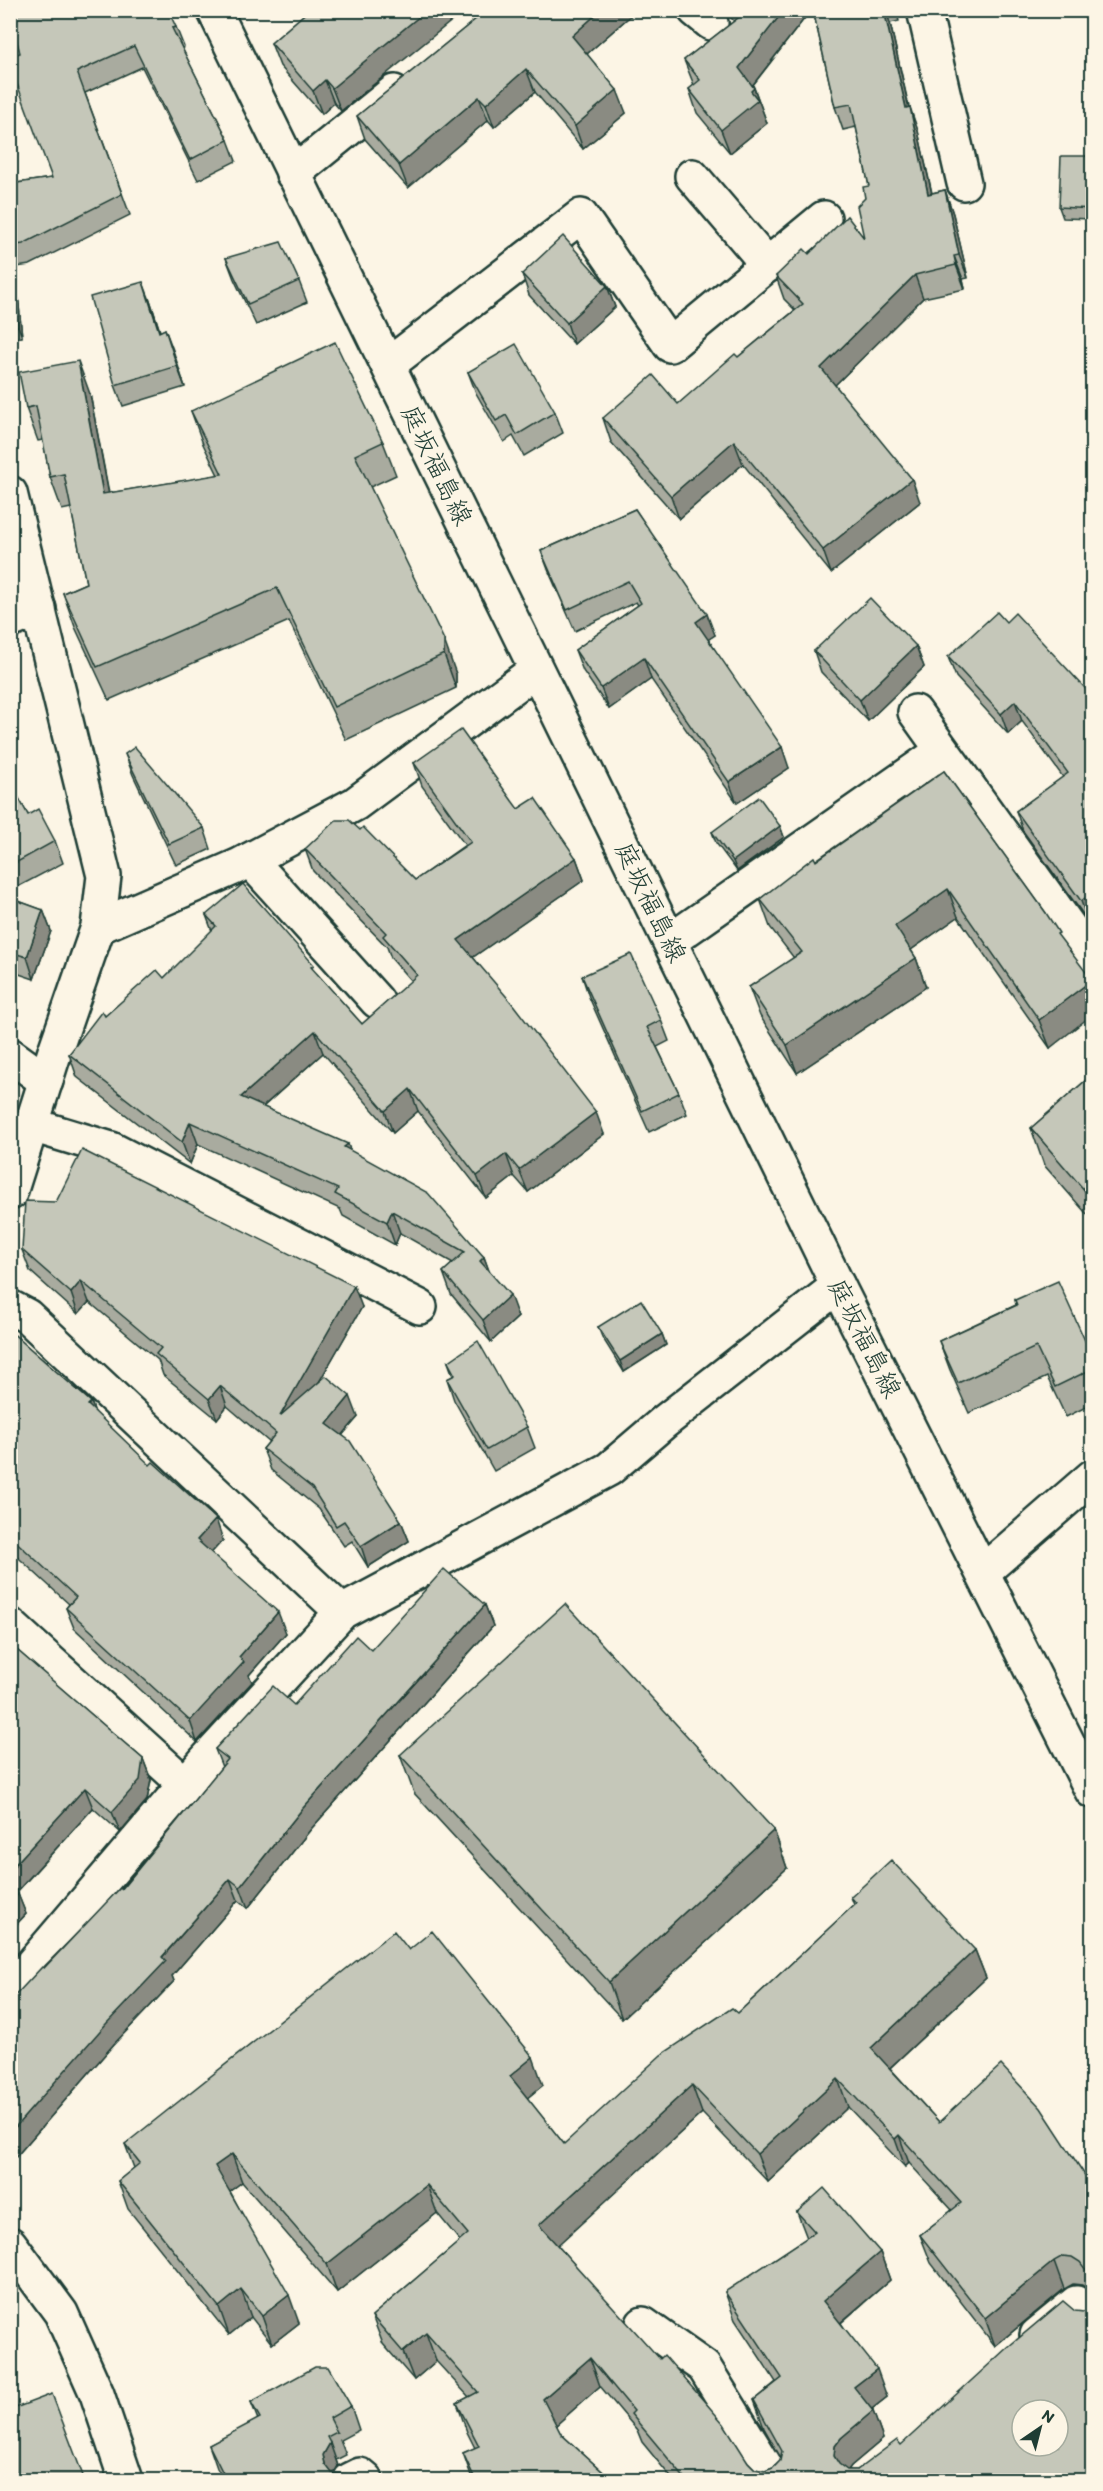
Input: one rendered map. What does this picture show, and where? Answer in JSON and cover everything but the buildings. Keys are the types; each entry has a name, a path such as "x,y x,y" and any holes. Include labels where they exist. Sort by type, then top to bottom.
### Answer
{"street":[{"name":"庭坂福島線","path":"214,10 838,1286 984,1571 1092,1791"},
{"path":"924,10 964,183"},
{"path":"293,174 422,70"},
{"path":"692,176 768,265"},
{"path":"388,365 581,216 670,345 824,218"},
{"path":"10,493 25,615 104,876 98,927 10,1193"},
{"path":"98,927 250,860 355,804 536,670"},
{"path":"915,712 1092,959"},
{"path":"670,941 942,751"},
{"path":"250,860 377,1001"},
{"path":"10,1055 46,1081"},
{"path":"32,1125 111,1149 420,1307"},
{"path":"10,1990 185,1784 342,1612 609,1469 664,1422 838,1286"},
{"path":"10,1307 27,1316 342,1612"},
{"path":"984,1571 1092,1477"},
{"path":"10,1625 185,1784"},
{"path":"10,2244 61,2313 97,2394 126,2481"},
{"path":"1014,2355 1076,2303 1092,2322"},
{"path":"643,2324 704,2367 774,2481"},
{"path":"350,2481 360,2475 366,2481"}]}
